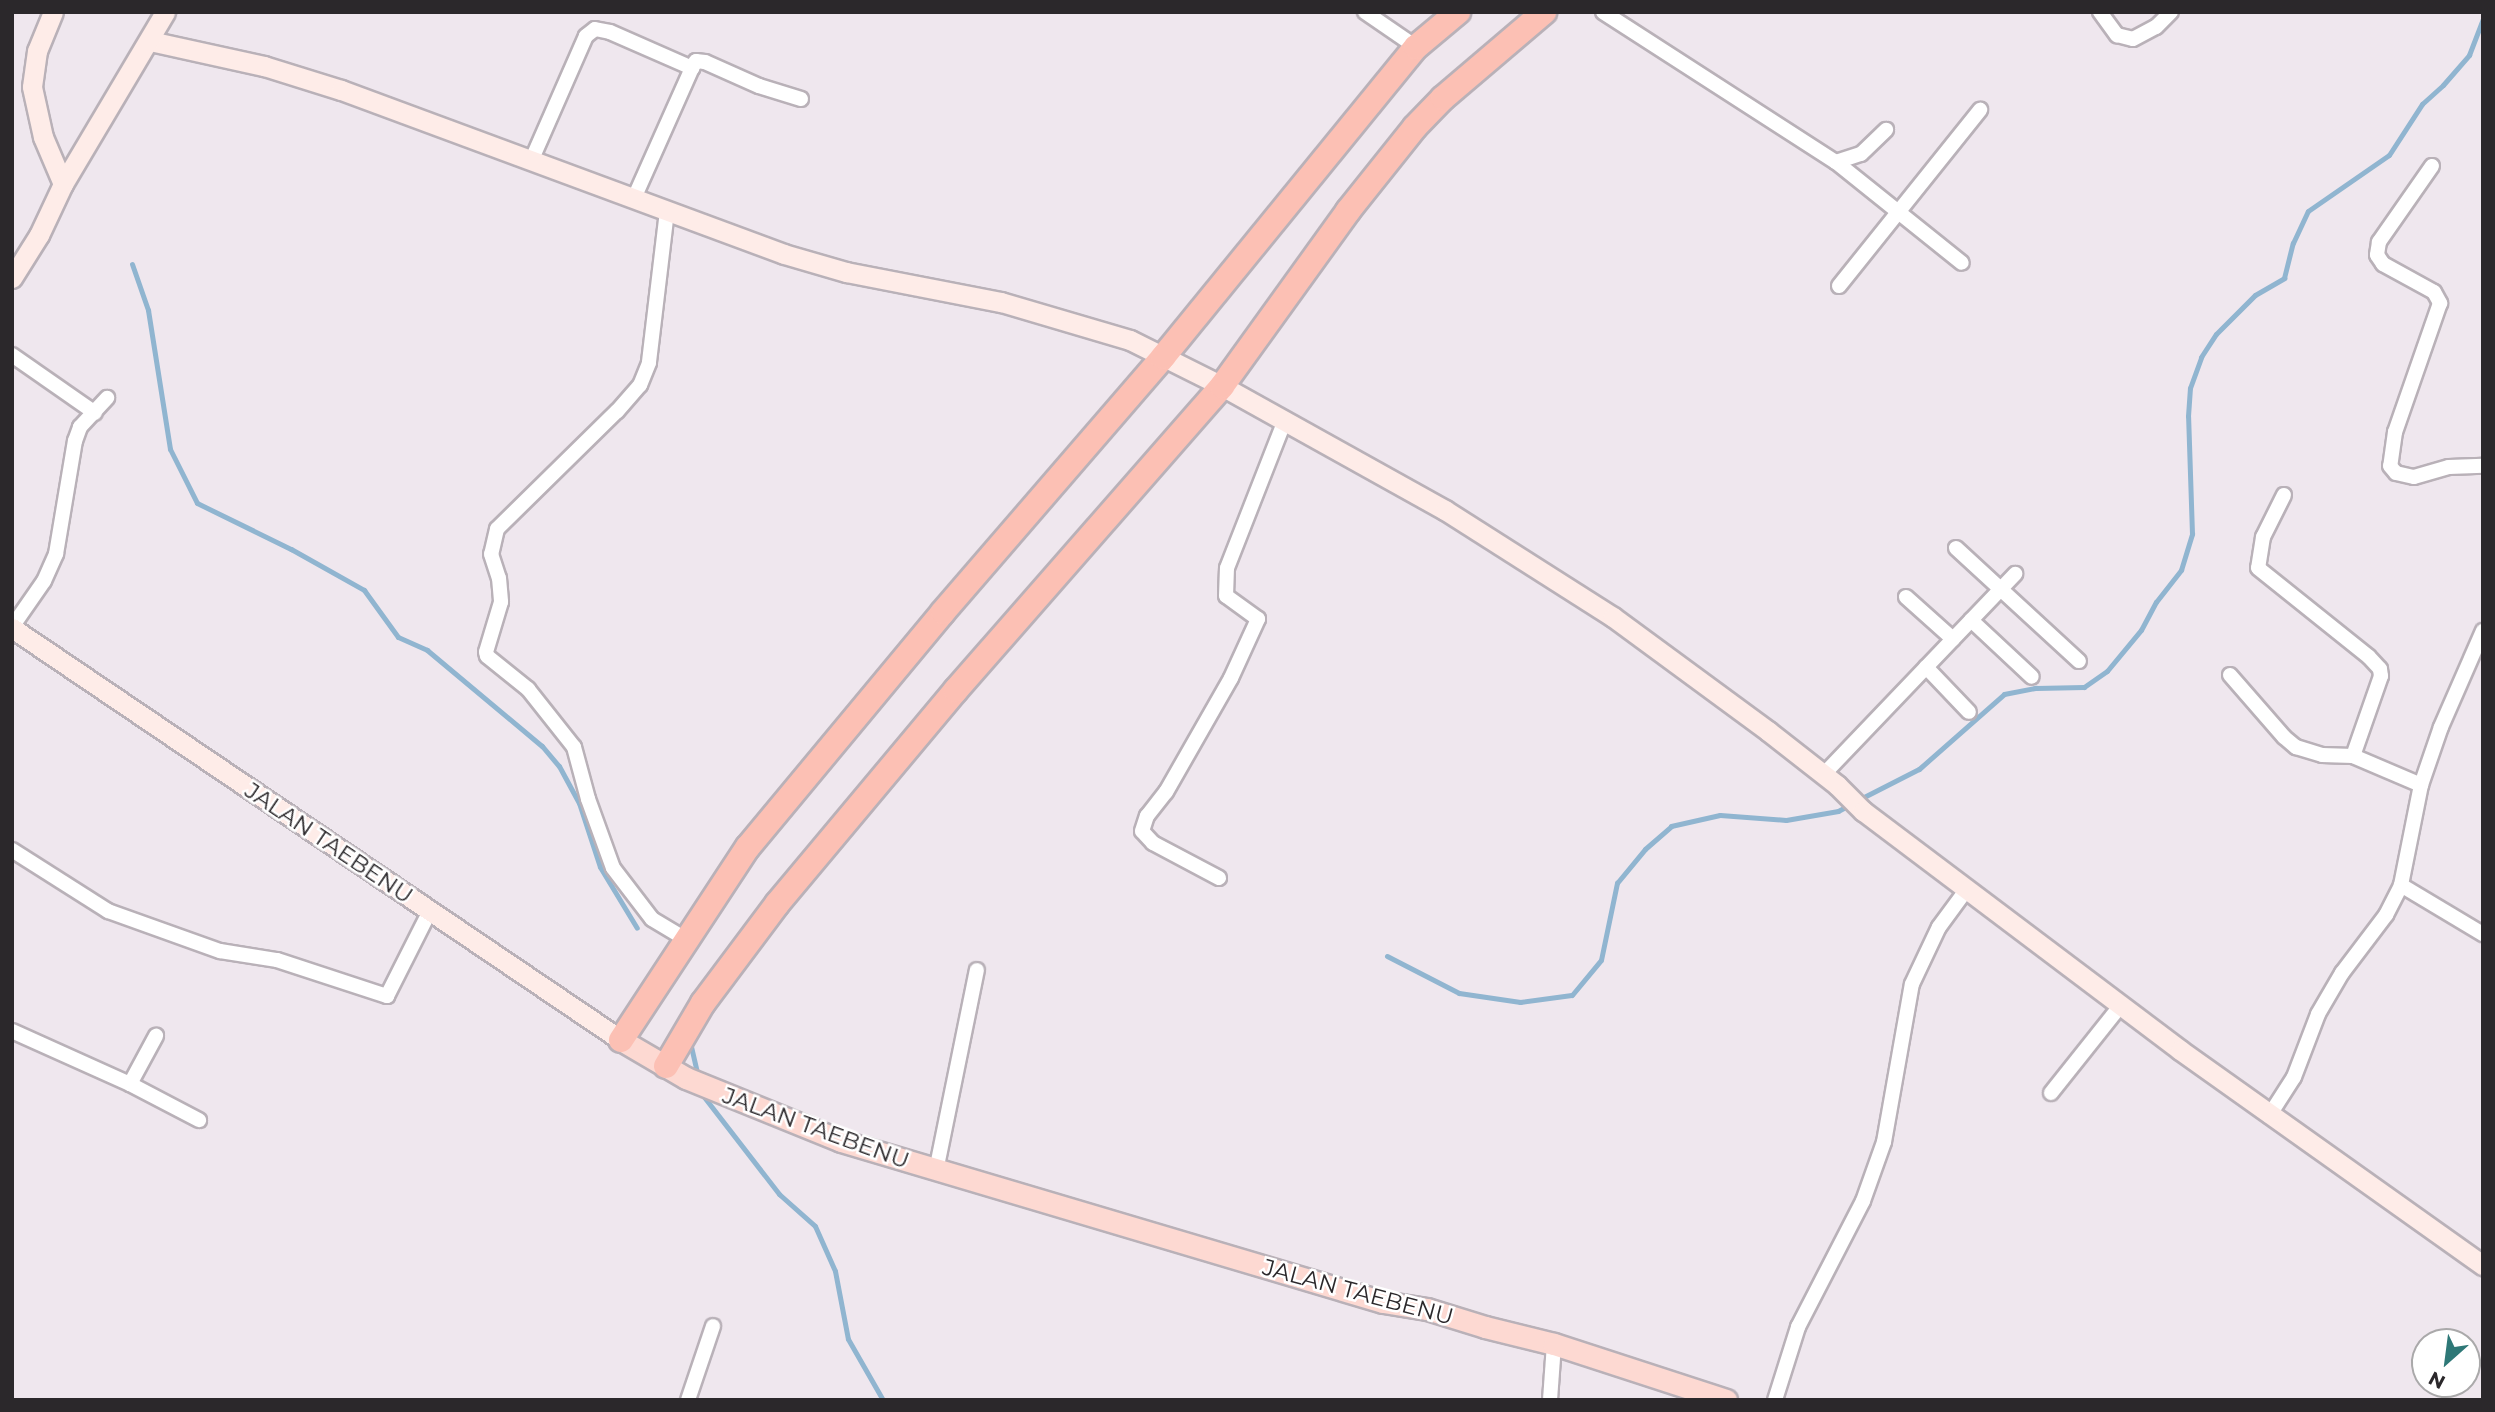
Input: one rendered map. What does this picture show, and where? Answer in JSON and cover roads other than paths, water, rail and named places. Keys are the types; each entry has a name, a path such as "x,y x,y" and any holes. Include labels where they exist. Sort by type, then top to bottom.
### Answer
{"highway":[{"path":"621,1040 685,939 748,848 971,579 1163,357 1416,47 1458,12"},
{"path":"676,1072 703,1003 777,904 956,690 1222,386 1348,211 1415,127 1443,98 1544,12"}],"main road":[{"name":"JALAN TAEBENU","path":"621,1040 676,1072 739,1101 841,1141 1383,1302 1427,1309 1555,1344 1726,1400"}],"street":[{"path":"53,12 37,51 32,87 43,137 63,184"},
{"path":"12,278 39,235 63,184 165,12"},
{"path":"1366,12 1416,47"},
{"path":"1603,12 1836,162 1962,263"},
{"path":"2100,12 2118,35 2133,39 2156,27 2171,12"},
{"path":"532,159 586,36 595,29 610,32 692,68"},
{"path":"150,41 264,66 341,90 635,196 667,211 784,254 846,272 1000,302 1130,340 1222,386 1445,510 1614,617 1830,779 1863,811 2269,1116 2483,1265"},
{"path":"635,196 696,61 705,62 759,86 801,99"},
{"path":"1839,286 1980,110"},
{"path":"1836,162 1861,154 1886,130"},
{"path":"2432,166 2379,242 2377,255 2383,264 2434,292 2440,303 2395,432 2390,466 2396,473 2414,477 2449,467 2483,466"},
{"path":"667,211 649,363 640,386 497,529 491,554 499,578 501,602 486,652 528,689 574,747 588,799 613,868 652,919 685,939"},
{"path":"12,355 95,413"},
{"path":"12,627 44,581 56,554 66,503 70,457 80,427 107,398"},
{"path":"1219,878 1153,843 1142,831 1147,816 1166,792 1231,678 1258,619 1226,596 1227,568 1285,420"},
{"path":"2284,495 2263,537 2258,568 2369,657 2380,670 2381,676 2353,756"},
{"path":"1956,548 2079,661"},
{"path":"1830,779 1926,667 2015,574"},
{"path":"1906,597 1953,639"},
{"path":"1971,620 2032,677"},
{"name":"JALAN TAEBENU","path":"12,627 621,1040"},
{"path":"2269,1116 2294,1077 2312,1036 2318,1014 2342,973 2386,915 2401,885 2421,785 2441,727 2483,631"},
{"path":"1926,667 1969,712"},
{"path":"2230,675 2296,747 2322,755 2353,756 2421,785"},
{"path":"12,850 108,911 220,951 277,960 387,996 430,911"},
{"path":"2401,885 2483,934"},
{"path":"1774,1400 1798,1327 1863,1201 1884,1142 1912,984 1939,927 1967,889"},
{"path":"936,1171 977,970"},
{"path":"2051,1093 2121,1005"},
{"path":"12,1031 130,1084 199,1120"},
{"path":"130,1084 156,1036"},
{"path":"688,1400 713,1326"},
{"path":"1550,1400 1555,1344"}],"waterway":[{"path":"1860,799 1919,769 2004,694 2036,688 2084,687 2107,671 2141,630 2156,602 2181,570 2192,534 2188,416 2190,388 2201,357 2216,334 2255,295 2284,278 2293,243 2308,211 2389,155 2422,104 2469,55 2483,19"},
{"path":"132,264 148,310 170,449 197,503 291,549 364,590 398,637 427,650 542,746 559,766 579,803 600,867 637,928"},
{"path":"1387,956 1459,993 1520,1002 1572,995 1601,960 1617,883 1645,849 1671,826 1720,815 1786,820 1838,811 1851,804"},
{"path":"690,1042 698,1077"},
{"path":"701,1093 779,1194 815,1226 835,1271 848,1339 883,1400"}]}
